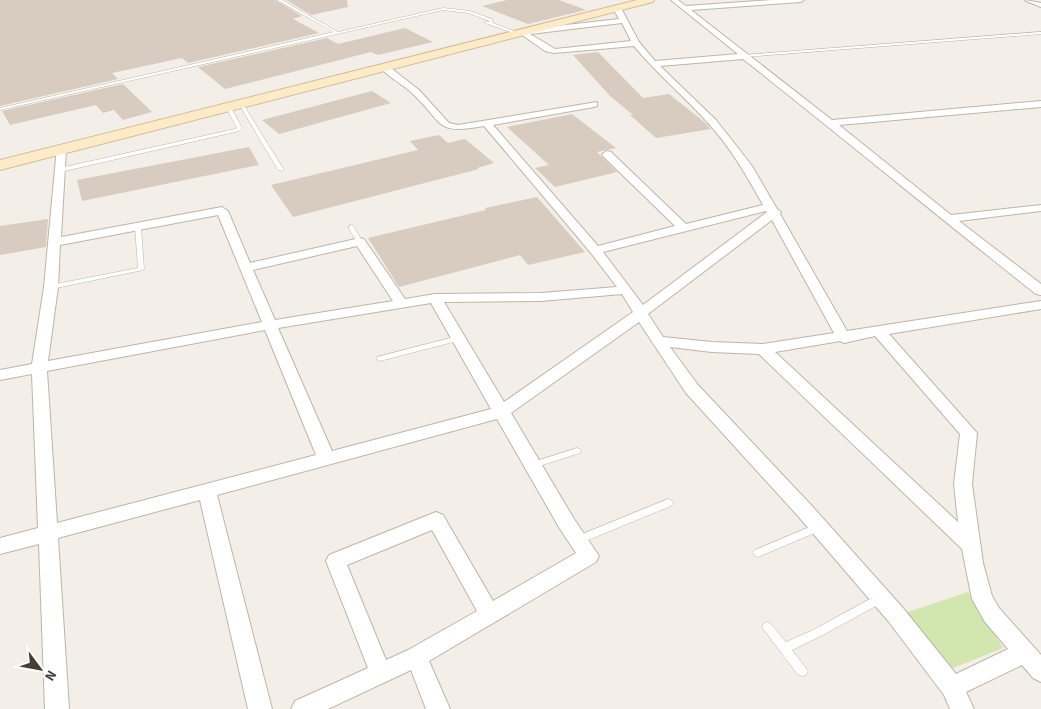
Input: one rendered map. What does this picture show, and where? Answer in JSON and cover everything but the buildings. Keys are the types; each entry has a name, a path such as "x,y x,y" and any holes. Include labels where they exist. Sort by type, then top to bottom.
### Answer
{"street":[{"path":"0,165 649,0"},
{"path":"674,0 1041,291"},
{"path":"685,8 800,0"},
{"path":"1028,0 1041,5"},
{"path":"617,8 636,43 653,64 713,122 747,166 773,209 844,338"},
{"path":"520,33 624,21"},
{"path":"520,33 554,51 636,43"},
{"path":"653,64 744,56"},
{"path":"384,67 416,92 446,125 458,128 594,104"},
{"path":"828,123 1041,104"},
{"path":"486,123 595,250 626,290 640,314 692,389 819,527 881,598 952,686 962,709"},
{"path":"57,709 39,368 51,287 61,149"},
{"path":"607,154 684,227"},
{"path":"948,219 1041,208"},
{"path":"595,250 684,227 773,209"},
{"path":"0,546 501,412 640,314 773,209"},
{"path":"55,242 222,211 326,458"},
{"path":"246,268 360,242 402,304"},
{"path":"0,375 269,325 435,298 541,297 626,290"},
{"path":"303,709 416,657 589,556 501,412 435,298"},
{"path":"658,341 712,347 763,349 844,338 878,330 1041,305"},
{"path":"878,330 969,433 963,484 973,563 982,599 992,615 1041,671"},
{"path":"763,349 971,546"},
{"path":"206,490 260,709"},
{"path":"381,674 336,561 436,520 490,615"},
{"path":"952,686 1024,653"},
{"path":"416,657 438,709"}],"lane":[{"path":"279,0 338,33"},
{"path":"0,109 443,9 459,9 464,11 463,13 477,19 520,33"},
{"path":"744,56 1041,33"},
{"path":"60,170 237,130 240,128 235,105"},
{"path":"235,105 281,170"},
{"path":"51,287 141,272 138,227"},
{"path":"351,227 360,242"},
{"path":"380,359 458,338"},
{"path":"533,465 577,451"},
{"path":"578,540 668,503"},
{"path":"758,553 819,527"},
{"path":"784,648 819,632 881,598"},
{"path":"767,627 802,671"}],"green space":[{"path":"968,592 1003,648 953,668 905,613"}]}
